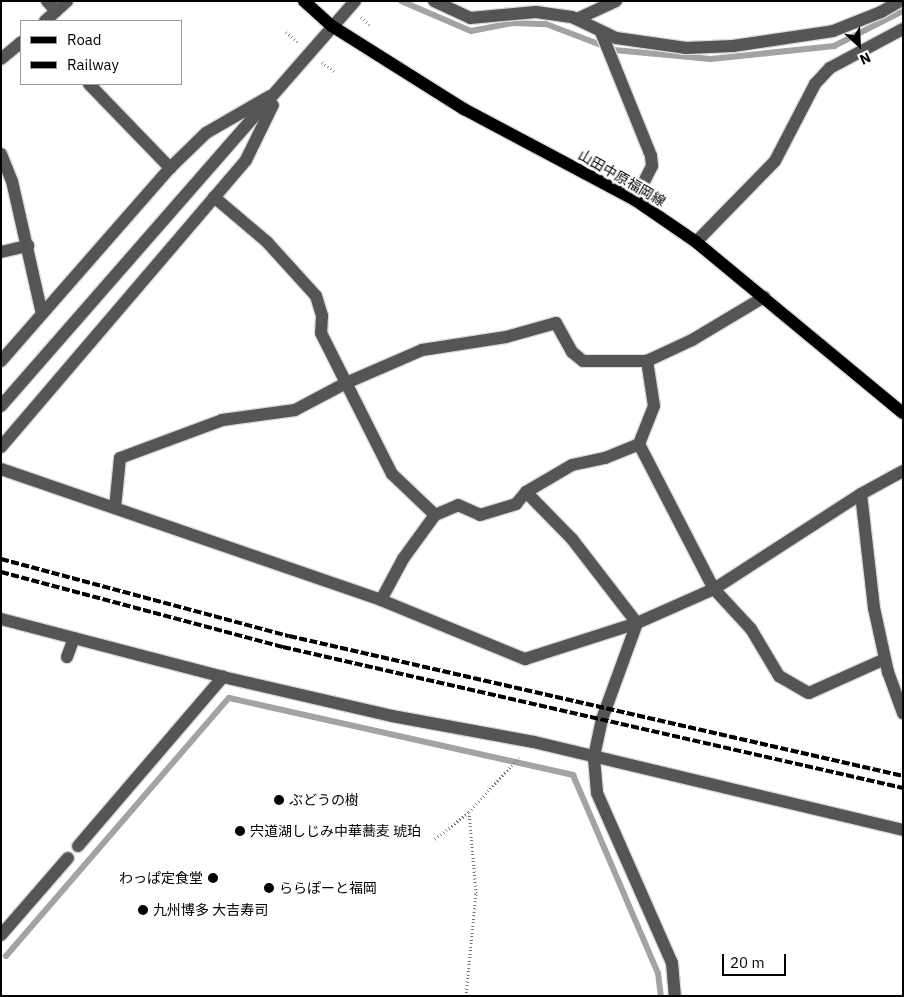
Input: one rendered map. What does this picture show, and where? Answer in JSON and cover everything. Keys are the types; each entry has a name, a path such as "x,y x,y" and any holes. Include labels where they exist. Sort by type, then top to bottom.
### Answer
{"main road":[{"name":"山田中原福岡線","path":"304,1 332,26 464,109 635,200 696,242 903,413"}],"street":[{"path":"48,1 56,11"},
{"path":"46,20 67,1"},
{"path":"1,406 279,92 332,26 355,1"},
{"path":"434,1 470,18 536,12 577,19 602,35 629,41 686,48 733,46 833,31 881,12 900,1"},
{"path":"577,19 616,1"},
{"path":"696,242 775,161 815,84 830,68 903,29"},
{"path":"602,35 651,156 652,166 635,200"},
{"path":"1,59 20,43"},
{"path":"90,85 170,168"},
{"path":"1,361 170,168 206,132 279,92"},
{"path":"1,447 246,160 279,92"},
{"path":"1,154 12,181 42,314"},
{"path":"214,197 267,242 316,296 322,316 321,333 392,474 435,515"},
{"path":"1,252 28,246"},
{"path":"115,508 120,458 222,420 295,410 346,383 422,350 506,337 556,323 572,352 583,361 647,360 692,340 764,297"},
{"path":"381,600 402,559 435,515 458,506 480,514 516,504 526,492 572,465 605,458 639,444 654,406 647,360"},
{"path":"639,444 714,588 751,629 779,676 798,689 809,693 885,660"},
{"path":"1,469 381,600 525,659 637,623 714,588 861,494 903,471"},
{"path":"526,492 572,539 637,623"},
{"path":"861,494 874,608 885,660 903,713"},
{"path":"1,619 223,678 392,716 534,742 594,758 903,830"},
{"path":"637,623 631,646 605,707 594,758 597,794 672,963 675,996"},
{"path":"67,657 74,638"},
{"path":"78,846 223,678"},
{"path":"1,935 68,858"}],"path":[{"path":"435,839 469,812 534,742"},
{"path":"466,996 476,893 469,812"}],"waterway":[{"path":"401,1 471,31 513,23 546,24 614,50 711,59 834,46 903,11"},
{"path":"6,956 229,698 573,775 658,973 661,996"}],"railway":[{"path":"1,559 289,636 903,776"},
{"path":"1,572 283,647 903,788"}],"place":[{"name":"ぶどうの樹","path":"279,800"},
{"name":"宍道湖しじみ中華蕎麦 琥珀","path":"240,831"},
{"name":"わっぱ定食堂","path":"213,878"},
{"name":"ららぽーと福岡","path":"269,888"},
{"name":"九州博多 大吉寿司","path":"143,910"}]}
